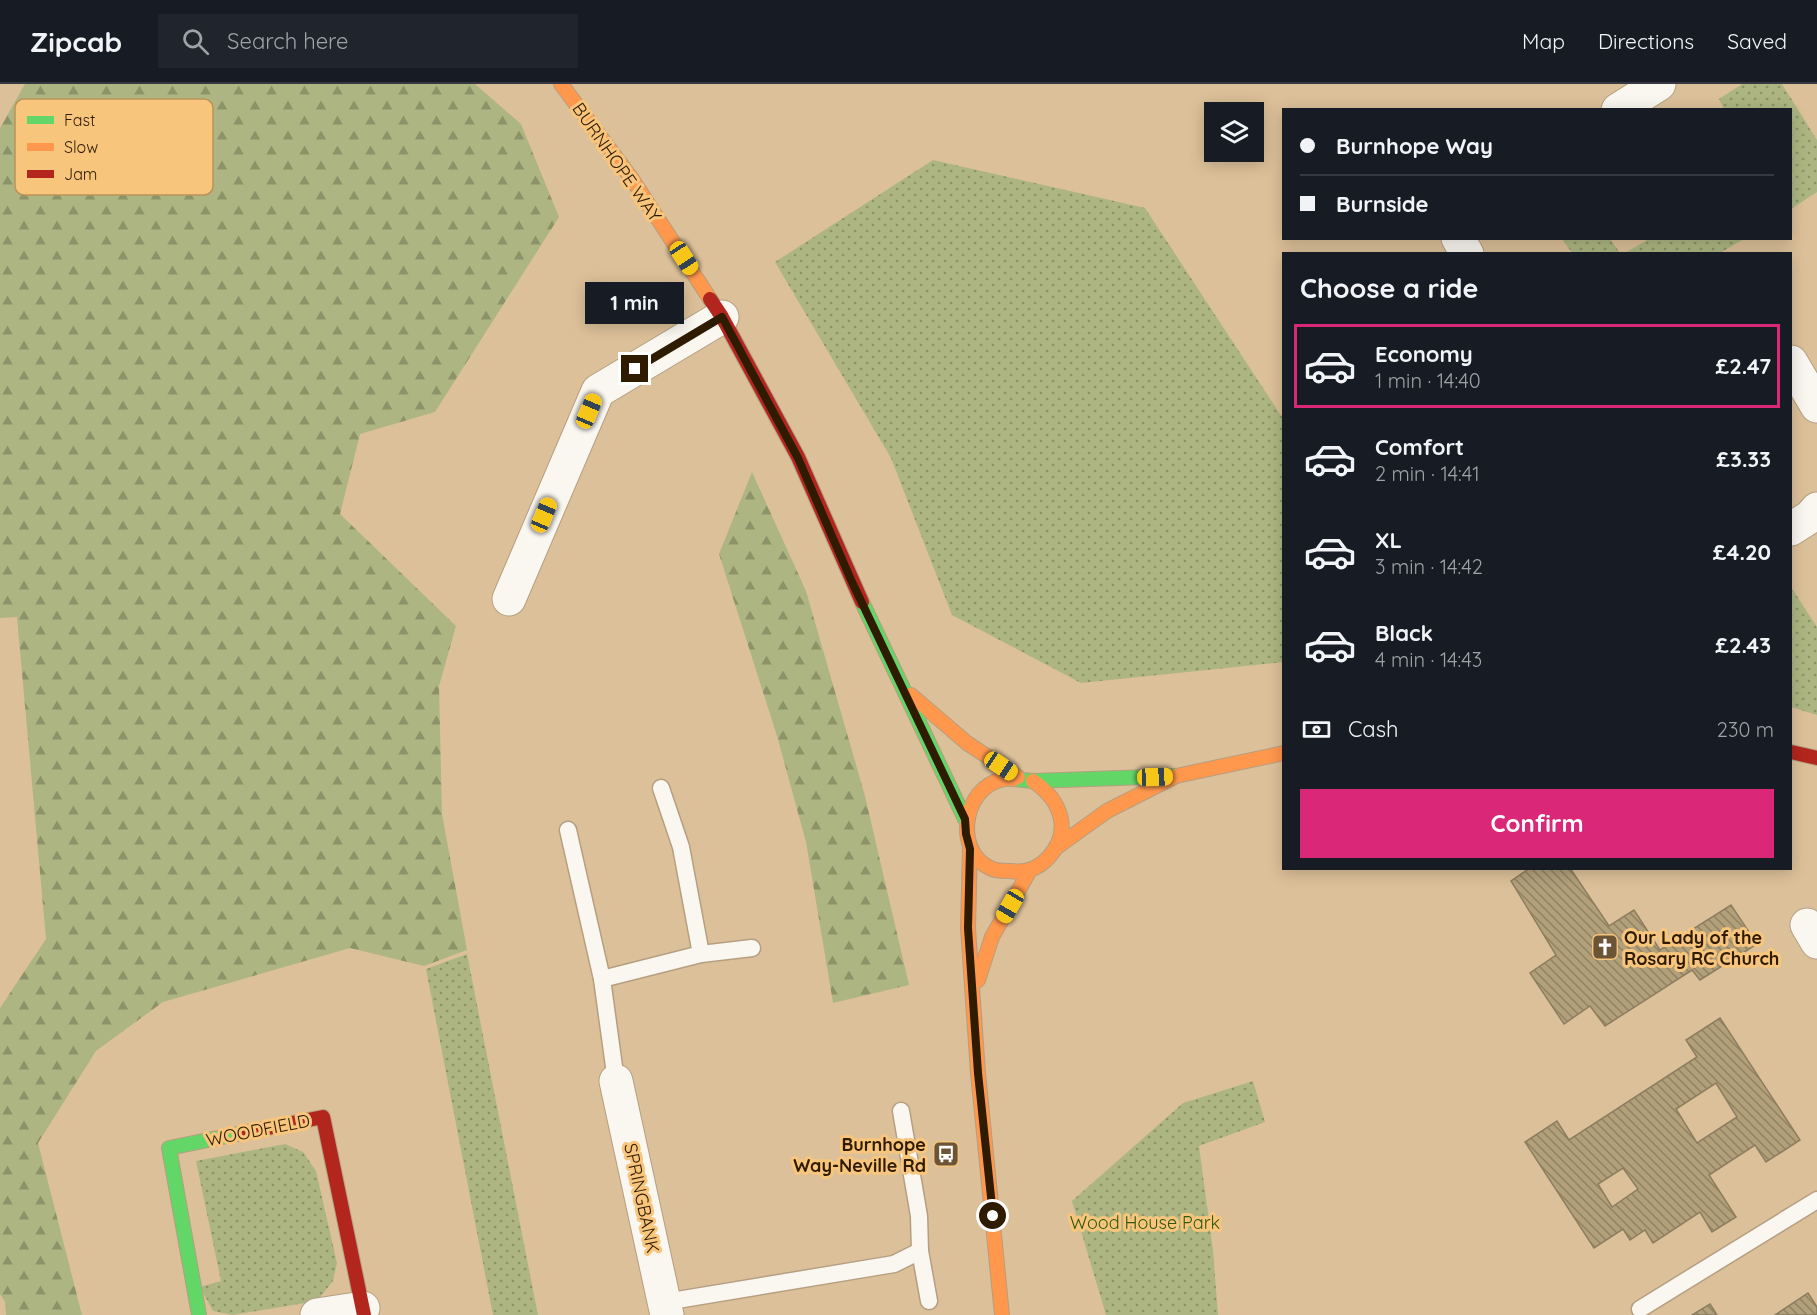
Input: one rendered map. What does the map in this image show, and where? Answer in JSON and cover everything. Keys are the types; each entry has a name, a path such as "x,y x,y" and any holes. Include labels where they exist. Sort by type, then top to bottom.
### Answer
{"main road":[{"name":"BURNHOPE WAY","path":"561,84 632,179 722,317 798,458 852,582 965,819"},
{"name":"BURNHOPE WAY","path":"903,688 967,743 1018,777"},
{"path":"1792,752 1817,758"},
{"path":"1002,1315 978,1073 968,928 970,849 965,819 973,799 989,783 1003,778 1018,777 1033,781 1176,776 1282,753"},
{"path":"970,849 984,865 1004,873 1030,870 1043,864 1057,847 1107,811 1176,776"},
{"path":"1033,781 1046,790 1056,802 1061,817 1061,832 1057,847"},
{"path":"974,1005 982,960 1030,870"},
{"name":"WOODFIELD","path":"199,1315 169,1148 323,1117 363,1312"}],"street":[{"path":"1621,108 1659,84"},
{"path":"509,598 598,391 722,317"},
{"path":"1792,364 1817,406"},
{"path":"1792,528 1810,517 1817,509"},
{"name":"SPRINGBANK","path":"616,1081 666,1308"},
{"name":"WOODFIELD","path":"317,1315 363,1312"}],"lane":[{"path":"661,788 681,846 701,954"},
{"path":"567,830 602,979 616,1081"},
{"path":"602,979 701,954 752,948"},
{"path":"901,1111 919,1216 920,1251 929,1301"},
{"path":"1640,1309 1817,1200"},
{"path":"666,1308 894,1263 920,1251"}],"green space":[{"path":"25,84 475,84 521,124 559,217 435,412 360,434 340,514 456,626 439,686 442,814 467,950 424,966 350,948 163,1002 96,1051 38,1143 82,1315 6,1315 5,1302 0,1294 0,1008 46,939 17,617 0,618 0,128 15,102 15,195 213,195 213,99 16,99"},
{"path":"1742,84 1782,84 1817,140 1817,192 1792,208 1792,108 1724,108 1719,99"},
{"path":"933,160 1145,208 1282,417 1282,662 1081,683 952,615 891,458 775,262"},
{"path":"1563,240 1611,240 1619,252 1571,252"},
{"path":"1647,240 1742,240 1722,252 1627,252"},
{"path":"752,472 806,591 865,796 909,985 833,1003 806,842 777,736 719,554"},
{"path":"1792,589 1817,627 1817,715 1792,707"},
{"path":"467,954 538,1315 493,1315 426,969"},
{"name":"Wood House Park","path":"1253,1081 1265,1122 1199,1146 1213,1250 1218,1315 1106,1315 1072,1201 1183,1103"},
{"path":"285,1144 303,1152 316,1171 337,1263 333,1281 317,1301 232,1315 213,1311 200,1287 221,1281 196,1161"}],"building":[{"name":"Our Lady of the Rosary RC Church","path":"1527,870 1571,870 1609,926 1634,910 1660,950 1731,905 1757,944 1700,980 1692,970 1605,1026 1590,1006 1564,1024 1530,973 1556,955 1511,881"},
{"path":"1720,1018 1800,1140 1766,1162 1755,1145 1709,1175 1736,1217 1712,1232 1700,1212 1653,1243 1645,1230 1630,1240 1623,1229 1594,1248 1525,1142 1557,1121 1569,1140 1697,1057 1686,1040","holes":["1716,1083 1737,1117 1697,1143 1676,1109","1623,1168 1638,1189 1612,1207 1598,1184"]},
{"path":"1808,1293 1817,1307 1817,1315 1775,1315"},
{"path":"1710,1304 1717,1315 1692,1315"}],"traffic: fast":[{"path":"862,602 965,819"},
{"path":"1014,779 1033,781 1176,776"},
{"path":"199,1315 169,1148 247,1132"}],"traffic: slow":[{"path":"561,84 632,179 710,299"},
{"path":"911,695 967,743 1018,777"},
{"path":"1057,847 1107,811 1176,776 1282,753"},
{"path":"1014,779 997,781 984,789 974,801 968,816 967,832 970,847 979,860 996,870 1031,869 1044,862 1056,848 1062,827 1057,807 1051,797 1033,781"},
{"path":"970,849 968,928 978,1073 1002,1315"},
{"path":"978,980 992,937 1030,870"}],"traffic: jam":[{"path":"710,299 798,457 862,602"},
{"path":"1792,752 1817,758"},
{"path":"247,1132 323,1117 364,1315"}],"place":[{"name":"Our Lady of the Rosary RC Church","path":"1605,947"},
{"name":"Burnhope Way-Neville Rd","path":"946,1154"}],"route":[{"path":"635,369 722,317 798,458 852,582 965,819 970,849 968,928 978,1073 993,1216"}]}
